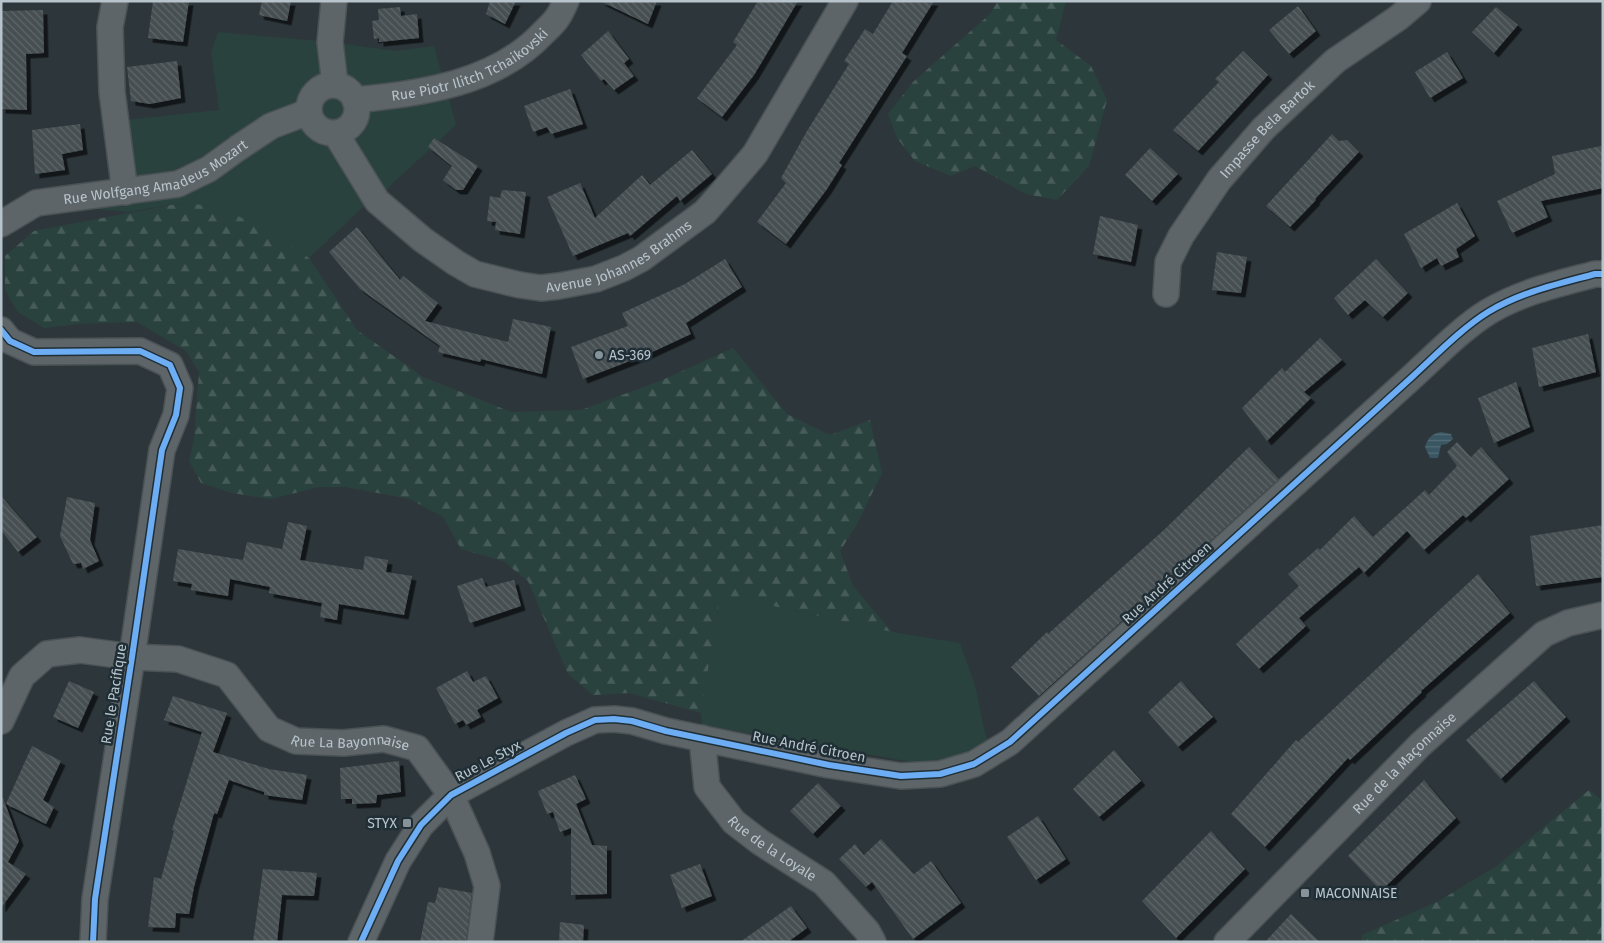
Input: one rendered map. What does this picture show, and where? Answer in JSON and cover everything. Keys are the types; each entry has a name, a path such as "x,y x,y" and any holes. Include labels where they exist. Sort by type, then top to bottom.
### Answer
{"street":[{"path":"115,1 110,27 112,92 125,192"},
{"path":"334,1 330,42 335,85"},
{"name":"Rue Piotr Ilitch Tchaikovski","path":"355,100 443,87 479,76 512,59 533,44 557,19 566,1"},
{"name":"Avenue Johannes Brahms","path":"336,134 377,201 423,240 475,274 541,288 596,278 624,268 652,251 705,212 720,196 755,154 845,1"},
{"name":"Impasse Bela Bartok","path":"1166,294 1168,262 1181,236 1219,180 1264,128 1336,61 1398,18 1418,1"},
{"path":"335,85 347,89 355,100 357,107 354,122 343,132 328,134 321,131 310,120 308,105 315,92 321,88 335,85"},
{"name":"Rue Wolfgang Amadeus Mozart","path":"1,224 36,203 178,184 209,169 271,126 308,112"},
{"name":"Rue André Citroen","path":"702,738 829,765 901,776 940,774 974,764 1010,742 1412,377 1486,313 1517,297 1537,290 1595,274 1603,274"},
{"name":"Rue le Pacifique","path":"1,330 10,341 34,352 140,350 170,366 180,388 176,415 162,450 95,899 94,942"},
{"name":"Rue de la Maçonnaise","path":"1227,942 1421,744 1544,634 1568,623 1603,615"},
{"name":"Rue La Bayonnaise","path":"1,721 22,676 47,654 80,650 132,657 178,659 227,675 269,729 296,742 343,742 384,739 417,748 451,795 478,853 487,886 480,942"},
{"name":"Rue Le Styx","path":"361,942 398,862 420,825 451,795 566,733 595,720 614,719 632,721 702,738"},
{"name":"Rue de la Loyale","path":"702,738 707,787 734,822 760,842 824,883 867,931 873,942"}],"green space":[{"path":"998,1 1066,1 1056,40 1091,66 1107,100 1089,166 1057,200 1026,194 975,166 951,176 915,161 897,138 888,114 913,82 990,14"},
{"path":"218,32 330,42 396,51 434,46 456,125 394,182 377,201 362,208 309,258 262,228 187,202 128,212 36,203 125,192 116,121 219,110 211,52"},
{"path":"187,202 228,211 281,239 309,258 357,330 423,377 511,412 581,410 660,381 733,348 787,414 830,435 870,420 882,473 856,526 840,551 853,586 892,632 755,602 719,602 701,713 629,693 593,695 568,674 528,581 503,561 461,549 443,517 410,499 345,487 319,487 271,499 232,493 201,483 189,461 194,440 199,372 186,351 137,322 77,324 44,328 18,312 5,290 5,256 34,231"},
{"path":"719,602 755,602 892,632 960,643 975,685 990,749 953,763 923,764 702,725 701,713"},
{"path":"1589,790 1603,801 1603,942 1361,942 1362,935 1439,901 1498,865"}],"water":[{"path":"1441,432 1451,434 1453,439 1447,444 1441,445 1438,458 1430,458 1425,447 1426,444 1432,435"}],"building":[{"path":"153,1 189,1 183,42 148,38"},
{"path":"262,1 291,1 287,21 259,15"},
{"path":"490,1 516,1 505,24 486,14"},
{"path":"600,1 657,1 648,24"},
{"path":"758,1 798,1 754,75 722,117 697,98 737,45 733,42"},
{"path":"893,1 934,1 902,53 907,56 839,163 842,165 827,189 786,244 757,222 786,183 781,178 807,131 849,64 844,61 865,29 873,34"},
{"path":"1298,6 1316,31 1289,54 1269,30"},
{"path":"400,7 401,16 417,14 419,38 379,42 379,38 374,39 372,21 379,20 378,9"},
{"path":"1496,7 1518,25 1494,53 1472,32"},
{"path":"43,10 44,53 26,54 27,110 1,109 1,11"},
{"path":"608,31 629,59 624,63 634,76 614,90 604,79 601,81 581,55"},
{"path":"1243,51 1268,75 1198,151 1173,130 1219,82 1215,79"},
{"path":"1447,52 1463,78 1430,98 1415,72"},
{"path":"177,61 181,98 150,104 131,101 127,67"},
{"path":"570,89 583,124 551,134 547,127 533,132 524,106"},
{"path":"80,124 83,150 62,154 65,170 35,174 32,130"},
{"path":"1332,134 1339,141 1347,140 1359,152 1290,227 1266,206"},
{"path":"434,138 478,166 463,190 456,190 443,180 452,166 428,147"},
{"path":"1601,146 1603,155 1603,188 1541,201 1548,217 1512,233 1497,201 1555,174 1552,156"},
{"path":"1150,148 1178,174 1152,201 1125,175"},
{"path":"692,150 712,174 680,201 677,196 630,236 628,233 573,256 547,197 580,183 595,218 642,175 650,185"},
{"path":"502,190 526,192 520,234 495,230 496,222 487,221 490,196 500,198"},
{"path":"1457,203 1475,236 1456,249 1459,257 1441,266 1437,258 1421,268 1404,234"},
{"path":"1100,216 1138,225 1131,262 1093,254"},
{"path":"357,227 400,280 403,276 438,303 425,321 508,342 513,319 551,327 542,374 481,359 480,362 438,352 440,346 360,289 329,252"},
{"path":"1217,252 1247,257 1241,293 1212,290"},
{"path":"725,259 742,287 686,323 691,334 648,354 583,379 571,347 628,326 622,313 685,284"},
{"path":"1376,259 1408,293 1383,317 1365,300 1348,315 1334,298"},
{"path":"1588,334 1596,372 1539,387 1532,348"},
{"path":"1320,338 1342,360 1304,392 1311,398 1267,441 1242,408 1282,368 1285,372"},
{"path":"1516,382 1530,427 1494,443 1478,398"},
{"path":"1457,442 1471,457 1481,447 1509,479 1466,518 1463,515 1424,550 1407,531 1364,573 1359,567 1299,618 1306,626 1259,669 1236,644 1299,586 1288,574 1318,548 1320,550 1354,516 1373,537 1425,490 1429,495 1457,466 1447,452"},
{"path":"1249,447 1279,479 1039,696 1011,667 1047,632 1048,634 1165,529"},
{"path":"1,496 37,537 18,552 1,530"},
{"path":"67,497 95,503 90,540 99,561 83,569 81,563 73,564 60,536"},
{"path":"288,522 307,526 300,560 363,570 365,556 388,560 386,572 412,576 404,615 339,604 337,620 320,617 322,603 269,593 270,587 230,579 228,596 191,590 192,584 173,581 178,549 243,560 247,542 282,549"},
{"path":"1603,525 1603,577 1536,586 1530,536"},
{"path":"1478,574 1510,613 1421,691 1350,760 1348,758 1265,847 1231,814 1296,740 1298,742"},
{"path":"482,578 486,587 514,580 521,606 470,623 457,586"},
{"path":"467,671 473,682 486,676 498,698 477,710 481,717 466,725 463,720 455,724 436,688"},
{"path":"69,681 94,692 78,728 53,717"},
{"path":"1181,681 1213,717 1178,747 1148,712"},
{"path":"1534,681 1566,717 1501,779 1466,740"},
{"path":"173,696 227,713 213,752 269,769 307,775 302,800 264,795 264,792 229,780 217,814 214,813 194,887 189,914 176,913 175,928 148,927 154,877 161,879 174,831 172,830 202,732 164,720"},
{"path":"32,746 61,761 43,800 54,807 46,824 6,804"},
{"path":"1114,750 1141,781 1099,817 1073,789"},
{"path":"399,761 401,792 377,795 376,803 352,804 352,799 341,799 340,768"},
{"path":"575,775 586,799 576,804 592,845 607,846 607,894 571,895 571,828 560,832 553,812 547,814 538,791"},
{"path":"1424,780 1456,818 1381,891 1348,856"},
{"path":"818,783 841,806 813,834 790,811"},
{"path":"3,798 19,841 8,862 26,874 1,908 1,799"},
{"path":"1038,816 1066,859 1036,880 1007,837"},
{"path":"1211,831 1245,869 1176,938 1142,901"},
{"path":"881,839 914,874 931,861 961,903 913,939 872,882 866,887 839,859 855,844 864,855"},
{"path":"700,864 712,896 682,908 670,875"},
{"path":"263,869 317,873 314,896 282,895 277,942 253,942"},
{"path":"439,887 472,893 466,942 420,942 428,902 435,903"},
{"path":"791,906 807,928 788,942 740,942"},
{"path":"1291,914 1320,942 1265,942"},
{"path":"560,922 584,925 583,942 559,942"}],"cycle path":[{"path":"361,942 398,861 421,825 451,795 566,733 595,720 614,719 632,721 666,731 829,765 901,776 940,774 974,764 1010,742 1468,326 1488,312 1513,299 1554,285 1595,274 1603,274"},
{"path":"1,330 10,341 34,352 140,351 170,365 180,388 176,415 162,450 95,899 93,942"}],"place":[{"name":"AS-369","path":"599,355"},
{"name":"STYX","path":"407,823"},
{"name":"MACONNAISE","path":"1305,893"}]}
